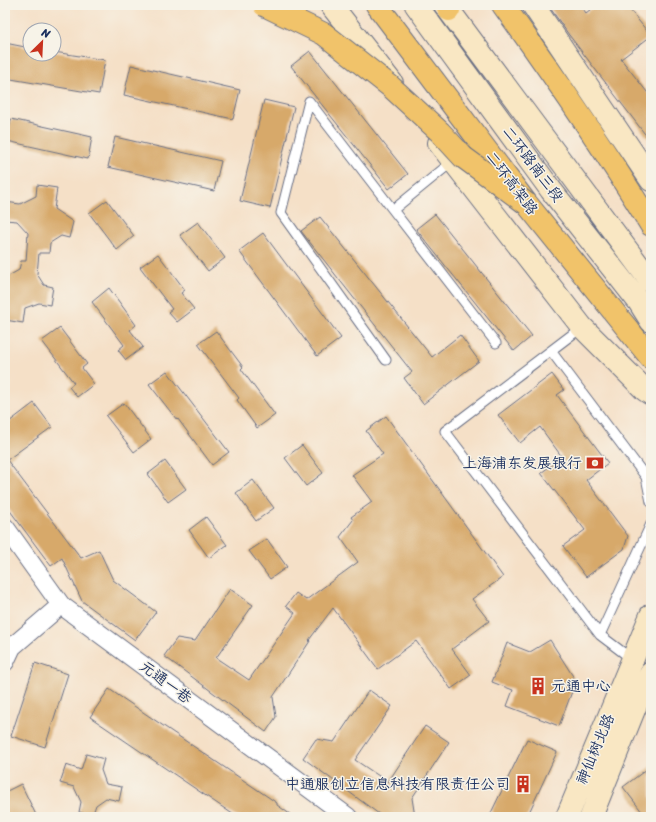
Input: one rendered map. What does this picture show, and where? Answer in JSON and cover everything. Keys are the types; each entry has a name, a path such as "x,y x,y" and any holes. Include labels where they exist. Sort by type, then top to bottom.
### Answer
{"highway":[{"path":"264,5 324,34 390,86 440,132 463,157 528,204"},
{"name":"二环高架路","path":"377,5 528,204 651,358"},
{"path":"503,5 544,62 624,180 651,225"},
{"path":"518,5 541,38 544,62"}],"main road":[{"path":"331,5 582,327 645,390 651,394"},
{"name":"二环路南三段","path":"416,5 551,190 639,302 651,321"},
{"path":"533,5 651,180"},
{"name":"二环路南三段","path":"447,7 651,282"},
{"name":"神仙树北路","path":"567,817 651,615"},
{"path":"591,817 640,695 651,673"}],"street":[{"name":"元通一巷","path":"5,527 61,604 348,817"},
{"path":"5,662 12,647 61,604"}],"lane":[{"path":"386,360 282,213 309,101 496,343"},
{"path":"393,210 453,161"},
{"path":"582,327 445,431 600,635 632,660"},
{"path":"551,351 646,477 651,502"},
{"path":"600,635 651,524"}],"building":[{"path":"548,5 580,5 586,13 596,5 626,5 651,36 621,59 651,97 651,142 569,35"},
{"path":"5,43 22,46 22,62 62,62 62,53 105,60 99,94 5,78"},
{"path":"310,51 408,174 389,189 291,66"},
{"path":"131,65 240,90 233,119 124,95"},
{"path":"264,100 294,107 270,208 240,201"},
{"path":"11,119 92,137 88,159 7,141"},
{"path":"115,137 221,161 214,191 108,167"},
{"path":"37,185 57,188 54,209 73,222 69,238 61,236 50,243 49,253 39,253 37,274 44,285 53,287 50,305 39,303 25,308 23,323 5,320 5,278 19,270 21,261 26,261 28,233 17,221 5,220 5,202 20,204 36,196"},
{"path":"107,200 134,236 117,250 89,213"},
{"path":"435,214 532,336 514,351 416,229"},
{"path":"320,217 432,357 460,335 479,361 423,404 404,378 412,372 301,231"},
{"path":"198,222 225,258 208,271 180,235"},
{"path":"263,233 341,338 317,356 239,251"},
{"path":"158,254 185,290 181,293 194,309 177,322 168,312 172,309 140,267"},
{"path":"109,288 136,325 130,330 143,347 126,360 118,350 124,345 92,302"},
{"path":"60,328 87,364 82,368 94,384 77,397 69,387 74,383 42,341"},
{"path":"216,331 243,367 241,369 275,415 257,428 237,400 239,398 198,344"},
{"path":"167,371 229,452 212,465 178,419 177,420 149,384"},
{"path":"552,374 564,390 557,395 608,463 586,480 628,536 624,549 586,577 563,546 585,530 541,473 562,457 540,427 520,443 498,415"},
{"path":"34,403 52,427 7,460 81,558 99,550 113,580 156,612 135,640 82,601 62,558 51,566 5,504 5,425"},
{"path":"124,403 151,439 134,452 106,416"},
{"path":"386,416 503,577 472,599 489,621 452,649 471,675 451,689 416,641 378,669 333,608 309,640 310,641 273,697 276,717 266,732 164,656 177,638 195,641 230,589 253,605 216,658 249,680 295,613 286,606 296,593 306,600 358,562 340,537 353,520 351,517 372,502 352,475 383,454 366,431"},
{"path":"302,445 323,473 306,486 285,458"},
{"path":"165,461 186,489 168,502 148,474"},
{"path":"253,480 274,508 256,521 236,493"},
{"path":"206,517 227,545 209,558 189,530"},
{"path":"267,539 287,567 270,579 249,551"},
{"name":"元通中心","path":"550,640 576,681 559,726 507,706 513,690 492,682 507,643 530,652"},
{"path":"35,663 68,674 45,747 11,736"},
{"path":"109,689 277,803 277,805 294,817 237,817 90,717"},
{"path":"369,690 392,706 355,760 388,782 425,726 449,742 412,798 415,817 383,817 303,758 316,739 334,742"},
{"name":"中通服创立信息科技有限责任公司","path":"527,739 557,752 527,817 489,817"},
{"path":"86,754 104,759 101,770 106,784 122,787 119,801 106,798 96,805 92,816 79,812 81,802 74,787 60,783 66,765 81,770"},
{"path":"651,766 651,817 646,817 623,787"},
{"path":"21,784 37,817 5,817 5,792"}],"place":[{"name":"上海浦东发展银行","path":"595,463"},
{"name":"元通中心","path":"538,686"},
{"name":"中通服创立信息科技有限责任公司","path":"523,784"}]}
